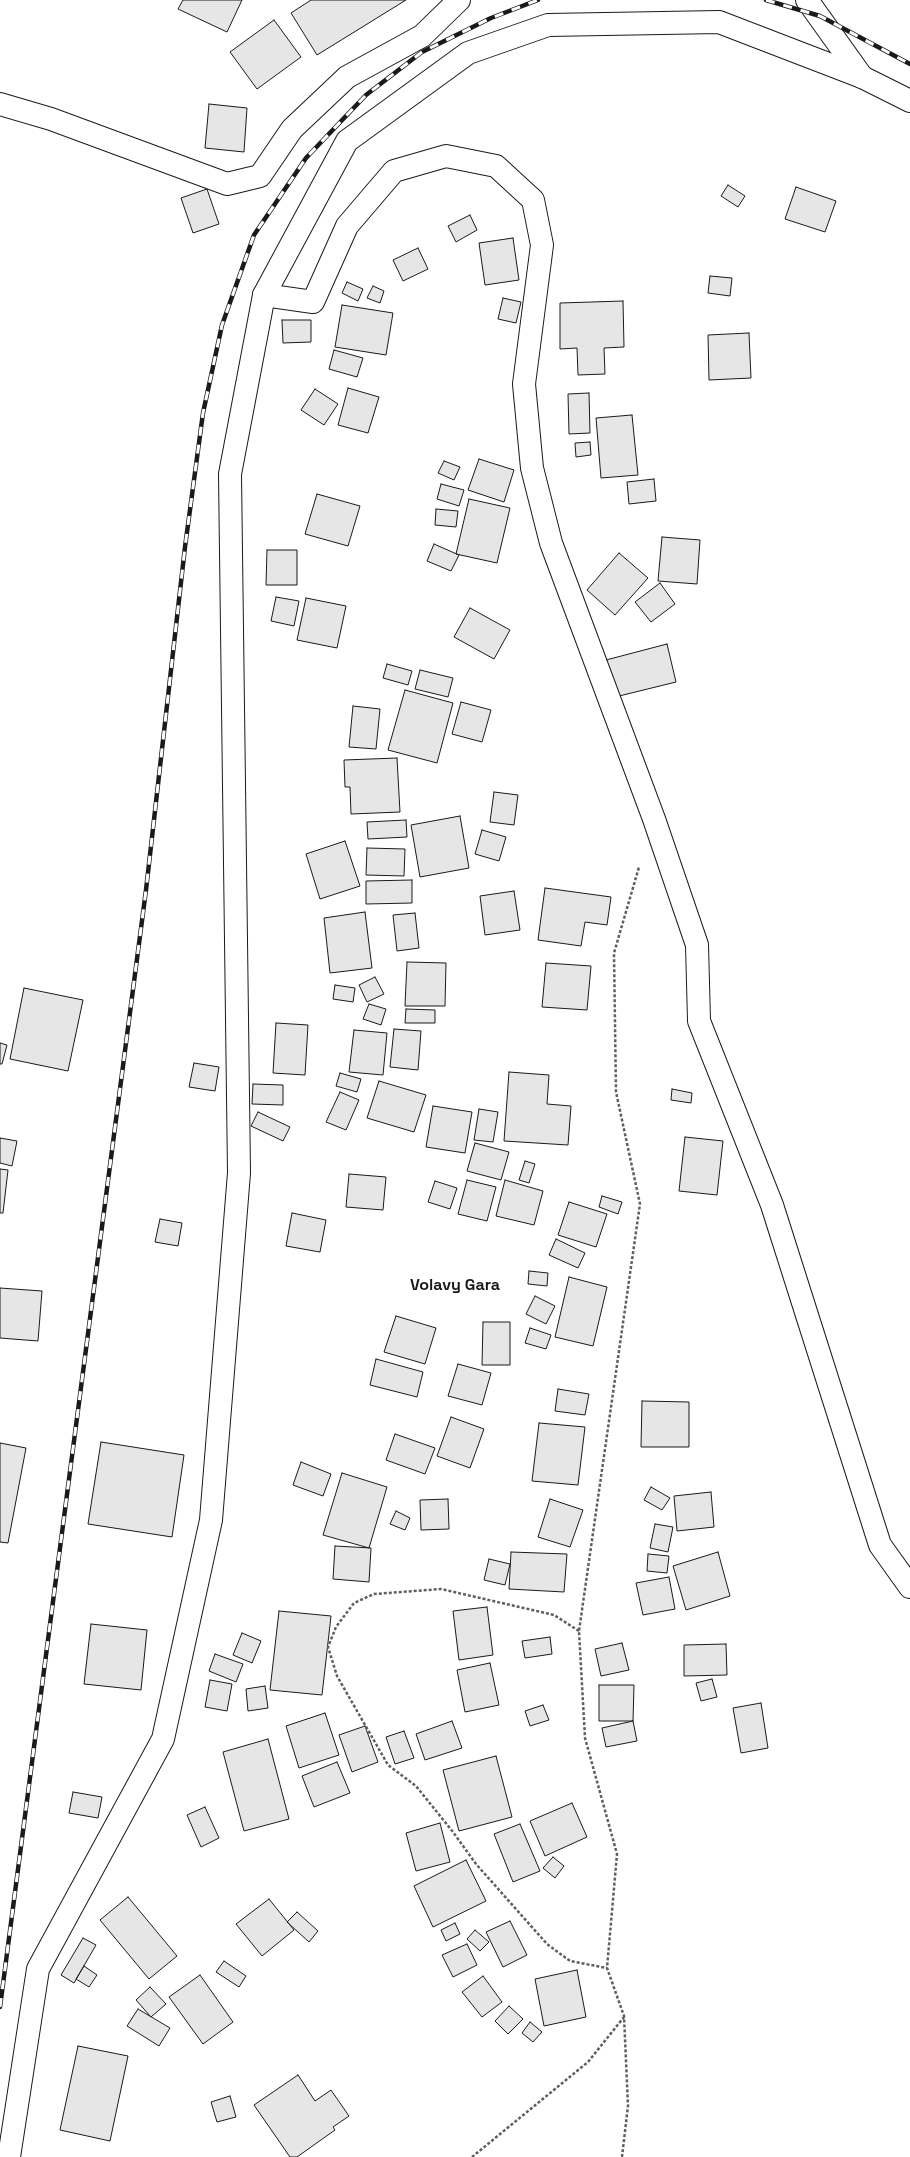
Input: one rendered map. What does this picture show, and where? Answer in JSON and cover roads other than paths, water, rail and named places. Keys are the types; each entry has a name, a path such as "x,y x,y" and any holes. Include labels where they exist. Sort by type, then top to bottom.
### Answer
{"main road":[{"path":"0,104 51,119 227,184 260,176 292,129 347,77 422,36 459,0"},
{"path":"807,0 862,77"},
{"path":"9,2157 38,1969 163,1739 211,1520 238,1173 230,474 264,294 347,141 468,53 548,25 719,22 862,77 910,102"},
{"path":"264,294 313,302 347,226 394,170 446,156 489,164 496,166 533,200 542,245 524,384 532,468 551,543 654,819 697,945 699,1021 772,1205 880,1545 910,1587"}],"railway":[{"path":"0,2007 146,890 185,547 203,413 222,325 254,235 306,158 366,95 422,52 491,18 538,0"},
{"path":"766,0 820,16 910,64"}],"district":[{"name":"Volavy Gara","path":"455,1286"}]}
